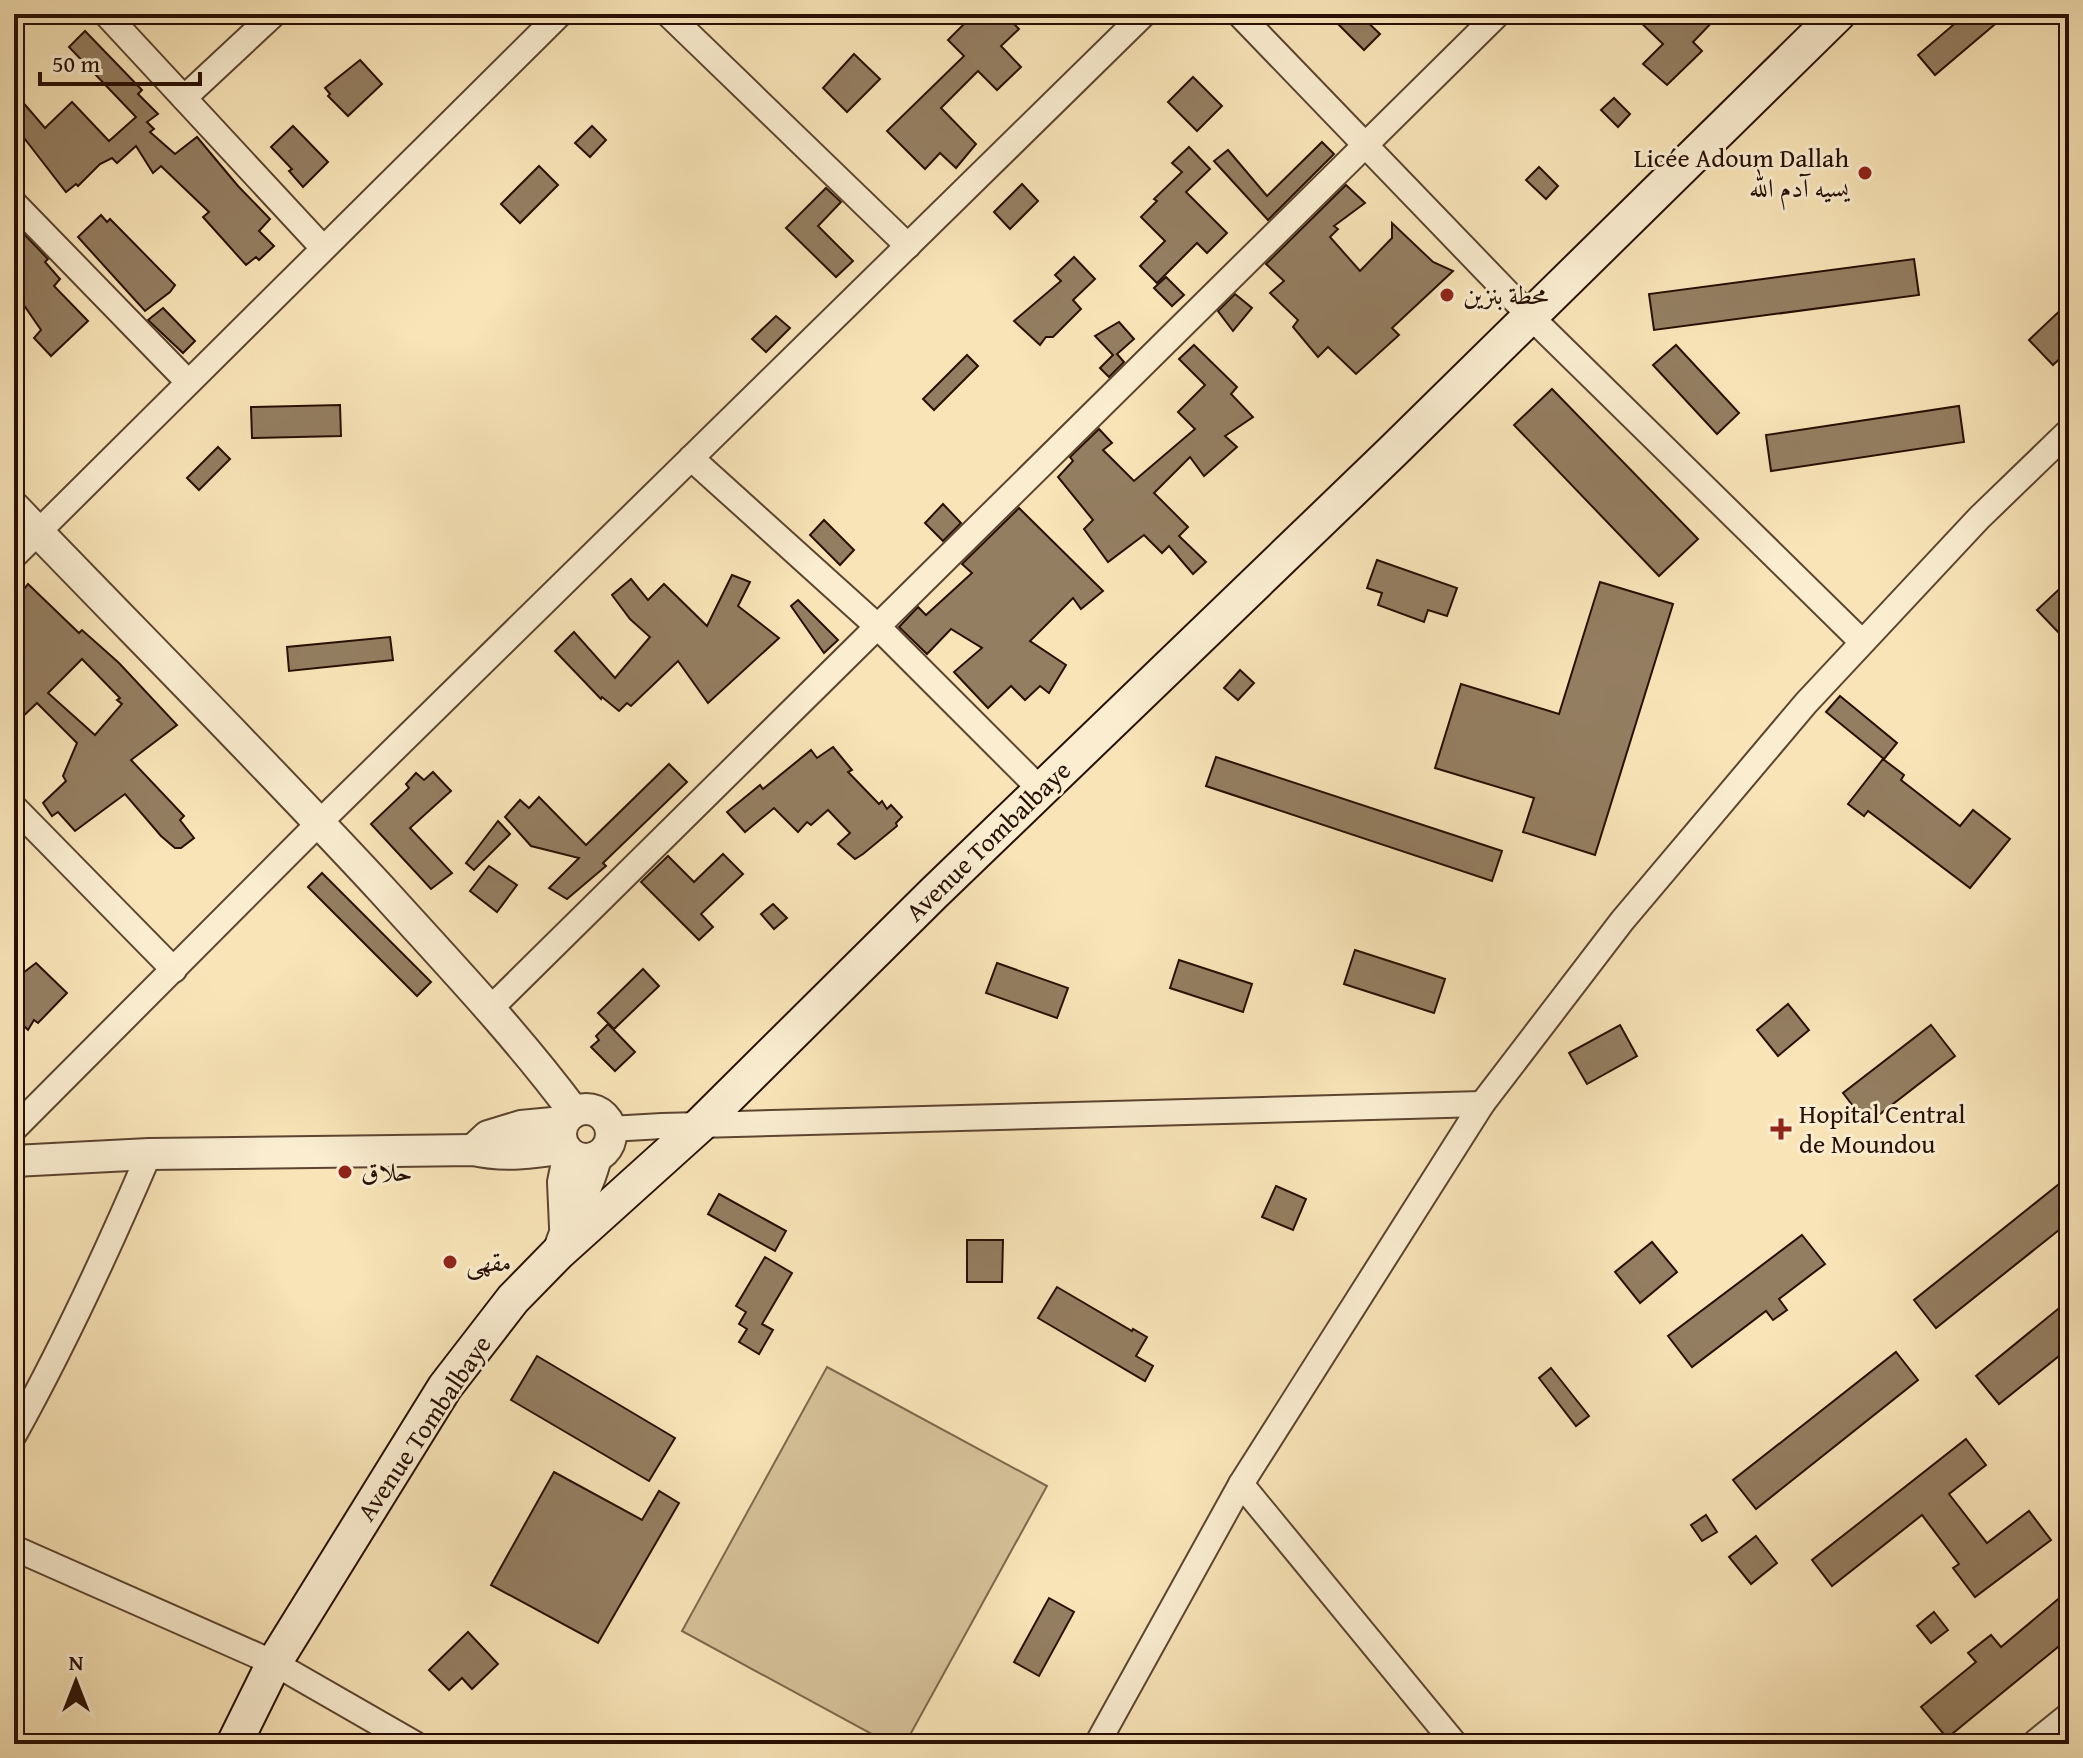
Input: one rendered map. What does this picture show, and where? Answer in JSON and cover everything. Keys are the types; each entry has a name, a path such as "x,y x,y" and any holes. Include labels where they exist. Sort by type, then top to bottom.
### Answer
{"main road":[{"name":"Avenue Tombalbaye","path":"234,1744 274,1663 445,1387 562,1241 700,1125 1838,14"}],"street":[{"path":"106,14 323,248"},
{"path":"184,98 274,14"},
{"path":"14,556 560,14"},
{"path":"668,14 908,246"},
{"path":"14,1129 319,823 1144,14"},
{"path":"1239,14 1530,316 1861,641"},
{"path":"491,1008 1498,14"},
{"path":"14,203 188,382"},
{"path":"1097,1744 1241,1484 1482,1104 1622,921 1806,703 1979,518 2069,431"},
{"path":"691,458 877,626 1041,790"},
{"path":"14,507 319,823 533,1057 573,1138 590,1184 562,1241"},
{"path":"14,807 174,970"},
{"path":"610,1129 1482,1104"},
{"path":"14,1161 149,1154 473,1150 490,1154 527,1154 573,1138 609,1144 610,1129 604,1117 584,1109 573,1138"},
{"path":"14,1435 103,1263 149,1154"},
{"path":"1241,1484 1455,1744"},
{"path":"14,1548 274,1663 415,1744"},
{"path":"2038,1744 2069,1719"}],"shaded area":[{"path":"827,1367 1047,1486 905,1744 890,1744 682,1631"}],"building":[{"path":"974,14 1004,14 1019,29 1001,46 1021,67 997,90 978,71 941,108 976,144 956,168 940,153 925,169 887,131 964,56 948,40"},
{"path":"1328,14 1359,14 1380,34 1364,50"},
{"path":"1632,14 1720,14 1693,42 1702,51 1667,85 1643,64 1663,44"},
{"path":"1966,14 2007,14 1935,75 1918,55"},
{"path":"85,31 142,90 138,94 158,114 147,122 154,129 150,132 175,154 197,137 270,219 259,231 274,246 259,260 256,257 246,265 203,217 209,212 161,166 153,173 136,146 117,163 112,158 100,164 78,186 76,184 66,192 14,125 14,92 45,128 72,102 109,141 136,117 69,47"},
{"path":"854,54 880,79 847,112 823,88"},
{"path":"360,60 382,84 348,116 328,96 330,94 325,88"},
{"path":"1193,77 1222,106 1197,131 1168,102"},
{"path":"1614,98 1630,114 1618,127 1601,110"},
{"path":"293,126 328,162 303,187 289,171 292,169 271,147"},
{"path":"592,126 606,140 590,157 575,143"},
{"path":"1322,142 1334,154 1268,220 1214,161 1228,150 1267,196"},
{"path":"1189,147 1210,169 1186,192 1227,233 1207,253 1197,243 1157,283 1140,266 1165,241 1141,217 1157,201 1154,199 1182,172 1172,163"},
{"path":"539,166 558,185 520,223 501,204"},
{"path":"1539,167 1558,186 1546,199 1526,180"},
{"path":"1022,184 1038,201 1010,229 994,212"},
{"path":"1346,185 1365,203 1334,226 1338,229 1330,237 1360,271 1392,238 1392,223 1433,262 1453,271 1392,328 1399,335 1356,374 1328,347 1318,357 1293,327 1298,320 1270,293 1284,281 1266,264"},
{"path":"826,188 841,202 818,226 853,261 836,277 786,228"},
{"path":"101,215 107,222 110,219 175,285 145,311 78,237"},
{"path":"23,233 48,259 45,262 60,279 54,286 88,321 51,356 34,338 41,330 19,298 24,292 14,280 14,242"},
{"path":"1074,257 1095,279 1073,300 1081,309 1053,337 1046,337 1040,345 1014,321 1061,281 1055,275"},
{"path":"1914,259 1919,295 1654,330 1649,294"},
{"path":"1166,277 1184,295 1172,306 1154,288"},
{"path":"1235,294 1252,308 1233,331 1218,311"},
{"path":"2069,302 2069,350 2053,365 2029,340"},
{"path":"163,308 195,341 183,353 148,320"},
{"path":"776,316 790,328 766,352 752,339"},
{"path":"1119,322 1134,339 1117,354 1124,362 1109,377 1100,368 1113,355 1095,336"},
{"path":"1194,345 1237,387 1231,394 1253,417 1225,436 1237,447 1204,476 1190,457 1154,493 1188,527 1179,536 1206,562 1193,574 1169,546 1162,553 1144,535 1108,562 1084,529 1093,520 1058,477 1073,461 1070,457 1099,429 1112,443 1103,450 1134,481 1195,429 1178,412 1205,385 1179,359"},
{"path":"1676,345 1739,413 1717,434 1653,365"},
{"path":"967,355 978,366 934,410 923,399"},
{"path":"1552,389 1698,539 1659,576 1514,425"},
{"path":"340,405 341,436 252,438 251,407"},
{"path":"1959,406 1964,442 1771,471 1766,435"},
{"path":"218,447 230,459 199,490 187,478"},
{"path":"943,504 961,523 943,541 925,523"},
{"path":"1019,508 1103,591 1081,609 1073,598 1030,641 1066,665 1049,693 1040,686 1025,700 1011,686 988,708 954,672 982,648 951,629 927,654 899,627 918,607 926,615 972,573 962,564"},
{"path":"824,520 854,550 840,565 810,535"},
{"path":"1377,560 1457,588 1447,616 1428,610 1424,622 1378,605 1382,593 1367,588"},
{"path":"732,575 750,582 738,606 779,638 708,703 678,661 631,706 627,703 619,711 601,699 555,651 574,632 615,678 650,637 630,619 612,595 631,579 648,600 664,584 707,626"},
{"path":"2069,580 2069,623 2059,633 2037,610"},
{"path":"1600,582 1673,604 1595,855 1523,832 1534,798 1435,768 1461,684 1559,714"},
{"path":"28,584 79,633 82,630 119,663 177,725 131,760 184,816 180,820 194,838 181,848 175,848 161,836 125,794 75,831 58,812 52,816 43,803 66,781 63,776 77,743 37,703 14,725 14,602","holes":["82,659 120,698 117,700 122,704 95,735 48,693"]},
{"path":"798,600 838,640 824,653 791,606"},
{"path":"390,637 393,660 289,671 287,647"},
{"path":"1240,670 1254,683 1238,700 1224,688"},
{"path":"1840,696 1897,743 1884,759 1826,712"},
{"path":"833,747 852,770 848,772 879,804 882,801 887,809 891,805 902,817 897,826 855,859 838,844 850,833 828,810 811,825 807,822 798,832 774,808 745,832 727,812 760,785 763,789 811,750 817,758"},
{"path":"1216,757 1502,851 1492,881 1206,786"},
{"path":"1883,759 1904,775 1901,780 1960,826 1973,810 2010,839 1970,888 1868,811 1864,816 1848,804"},
{"path":"669,764 687,782 603,863 606,866 567,899 549,888 579,858 531,846 505,817 520,800 529,808 539,797 586,845"},
{"path":"433,772 451,791 410,828 452,873 431,889 371,824 409,788 406,784 416,773 424,780"},
{"path":"498,821 510,834 474,870 466,863"},
{"path":"723,854 743,874 701,914 713,927 699,940 641,882 668,856 694,882"},
{"path":"489,866 517,885 497,912 470,891"},
{"path":"322,873 431,982 417,996 308,887"},
{"path":"773,904 787,918 774,929 761,914"},
{"path":"1355,950 1445,979 1434,1013 1344,984"},
{"path":"1179,960 1252,984 1243,1012 1170,988"},
{"path":"36,963 67,993 38,1023 34,1020 28,1030 14,1016 14,980"},
{"path":"997,963 1068,988 1057,1018 986,993"},
{"path":"643,969 659,986 614,1029 598,1013"},
{"path":"1788,1004 1809,1030 1778,1056 1757,1030"},
{"path":"608,1024 635,1052 615,1071 591,1047 599,1040 596,1036"},
{"path":"1620,1025 1637,1056 1587,1084 1569,1053"},
{"path":"1931,1025 1955,1056 1867,1124 1843,1093"},
{"path":"2069,1176 2069,1222 1936,1328 1914,1300"},
{"path":"1276,1186 1306,1199 1293,1230 1262,1217"},
{"path":"719,1194 786,1231 775,1251 708,1214"},
{"path":"1802,1235 1825,1264 1779,1299 1787,1310 1773,1320 1766,1311 1692,1367 1668,1336"},
{"path":"967,1240 1003,1240 1002,1282 967,1282"},
{"path":"1652,1242 1677,1272 1640,1303 1615,1272"},
{"path":"765,1257 792,1273 762,1324 773,1330 759,1354 739,1342 747,1329 739,1324 746,1312 736,1306"},
{"path":"1057,1287 1147,1337 1136,1356 1153,1366 1145,1381 1038,1318"},
{"path":"2069,1300 2069,1348 1999,1404 1976,1376"},
{"path":"1896,1352 1918,1380 1756,1509 1733,1480"},
{"path":"537,1356 675,1438 649,1481 511,1400"},
{"path":"1551,1368 1589,1416 1576,1426 1539,1378"},
{"path":"1966,1439 1986,1465 1949,1494 1987,1543 2029,1511 2051,1540 1975,1597 1953,1568 1959,1564 1922,1515 1832,1586 1812,1560"},
{"path":"554,1472 642,1520 659,1491 679,1503 598,1643 491,1585"},
{"path":"1706,1515 1717,1532 1702,1541 1691,1525"},
{"path":"1756,1536 1777,1563 1751,1584 1729,1557"},
{"path":"2069,1590 2069,1638 1947,1738 1921,1707 1976,1662 1968,1653 1991,1635 2001,1647"},
{"path":"1049,1598 1074,1612 1039,1676 1014,1662"},
{"path":"1934,1612 1948,1630 1931,1643 1917,1626"},
{"path":"468,1632 498,1664 472,1689 462,1678 449,1690 429,1670"}],"place":[{"name":"Licée Adoum Dallah يسيه آدم الله","path":"1865,173"},
{"name":"محطة بنزين","path":"1447,295"},
{"name":"Hopital Central de Moundou","path":"1781,1129"},
{"name":"حلاق","path":"345,1172"},
{"name":"مقهى","path":"450,1262"}]}
